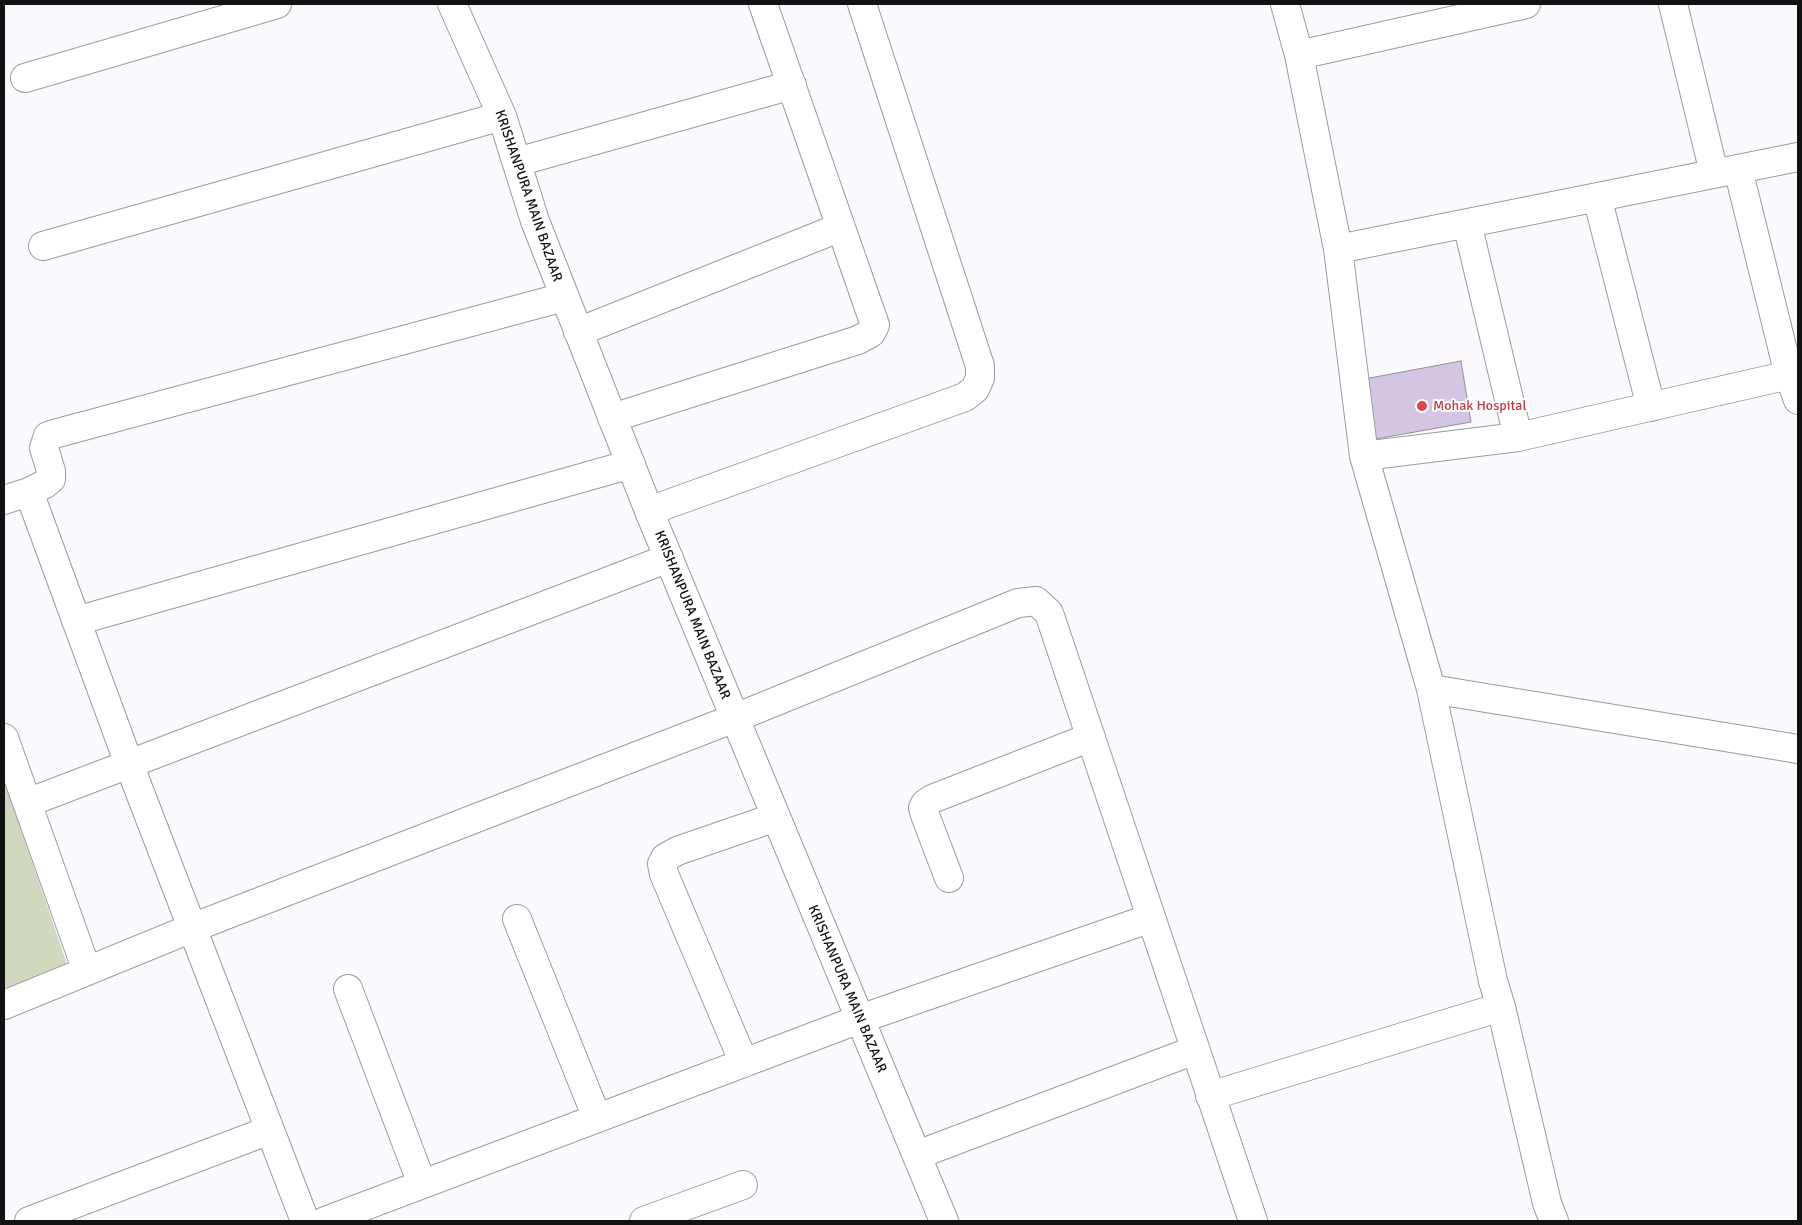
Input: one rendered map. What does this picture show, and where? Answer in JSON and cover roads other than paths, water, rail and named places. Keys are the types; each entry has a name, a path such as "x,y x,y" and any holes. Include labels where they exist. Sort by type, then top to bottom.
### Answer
{"street":[{"path":"24,78 277,4"},
{"name":"KRISHANPURA MAIN BAZAAR","path":"452,4 502,116 535,221 668,558 944,1221"},
{"path":"612,418 858,340 871,333 875,325 763,4"},
{"path":"649,511 965,397 975,389 980,378 980,366 862,4"},
{"path":"1285,4 1299,56 1338,249 1364,456 1431,689 1493,981 1501,1007 1547,1203 1554,1221"},
{"path":"1299,56 1526,4"},
{"path":"1364,456 1518,437 1652,407 1795,383 1673,4"},
{"path":"517,162 792,85"},
{"path":"42,246 502,116"},
{"path":"1338,249 1798,157"},
{"path":"1597,197 1652,407"},
{"path":"1467,223 1518,437"},
{"path":"578,332 841,227"},
{"path":"305,1221 76,621 16,496 45,484 51,479 51,471 44,448 48,436 564,297"},
{"path":"76,621 630,464"},
{"path":"27,803 668,558"},
{"path":"4,1005 192,928 735,718 1018,603 1036,601 1049,612 1252,1221"},
{"path":"1431,689 1798,749"},
{"path":"4,738 87,971"},
{"path":"949,878 925,815 923,808 925,804 932,799 1090,738"},
{"path":"744,1063 664,874 662,864 665,858 677,851 776,817"},
{"path":"325,1221 860,1019 1151,918"},
{"path":"517,919 597,1118"},
{"path":"348,989 422,1184"},
{"path":"1210,1096 1501,1007"},
{"path":"916,1155 1195,1050"},
{"path":"29,1221 270,1130"},
{"path":"644,1221 743,1185"}],"place":[{"name":"Mohak Hospital","path":"1422,406"}]}
